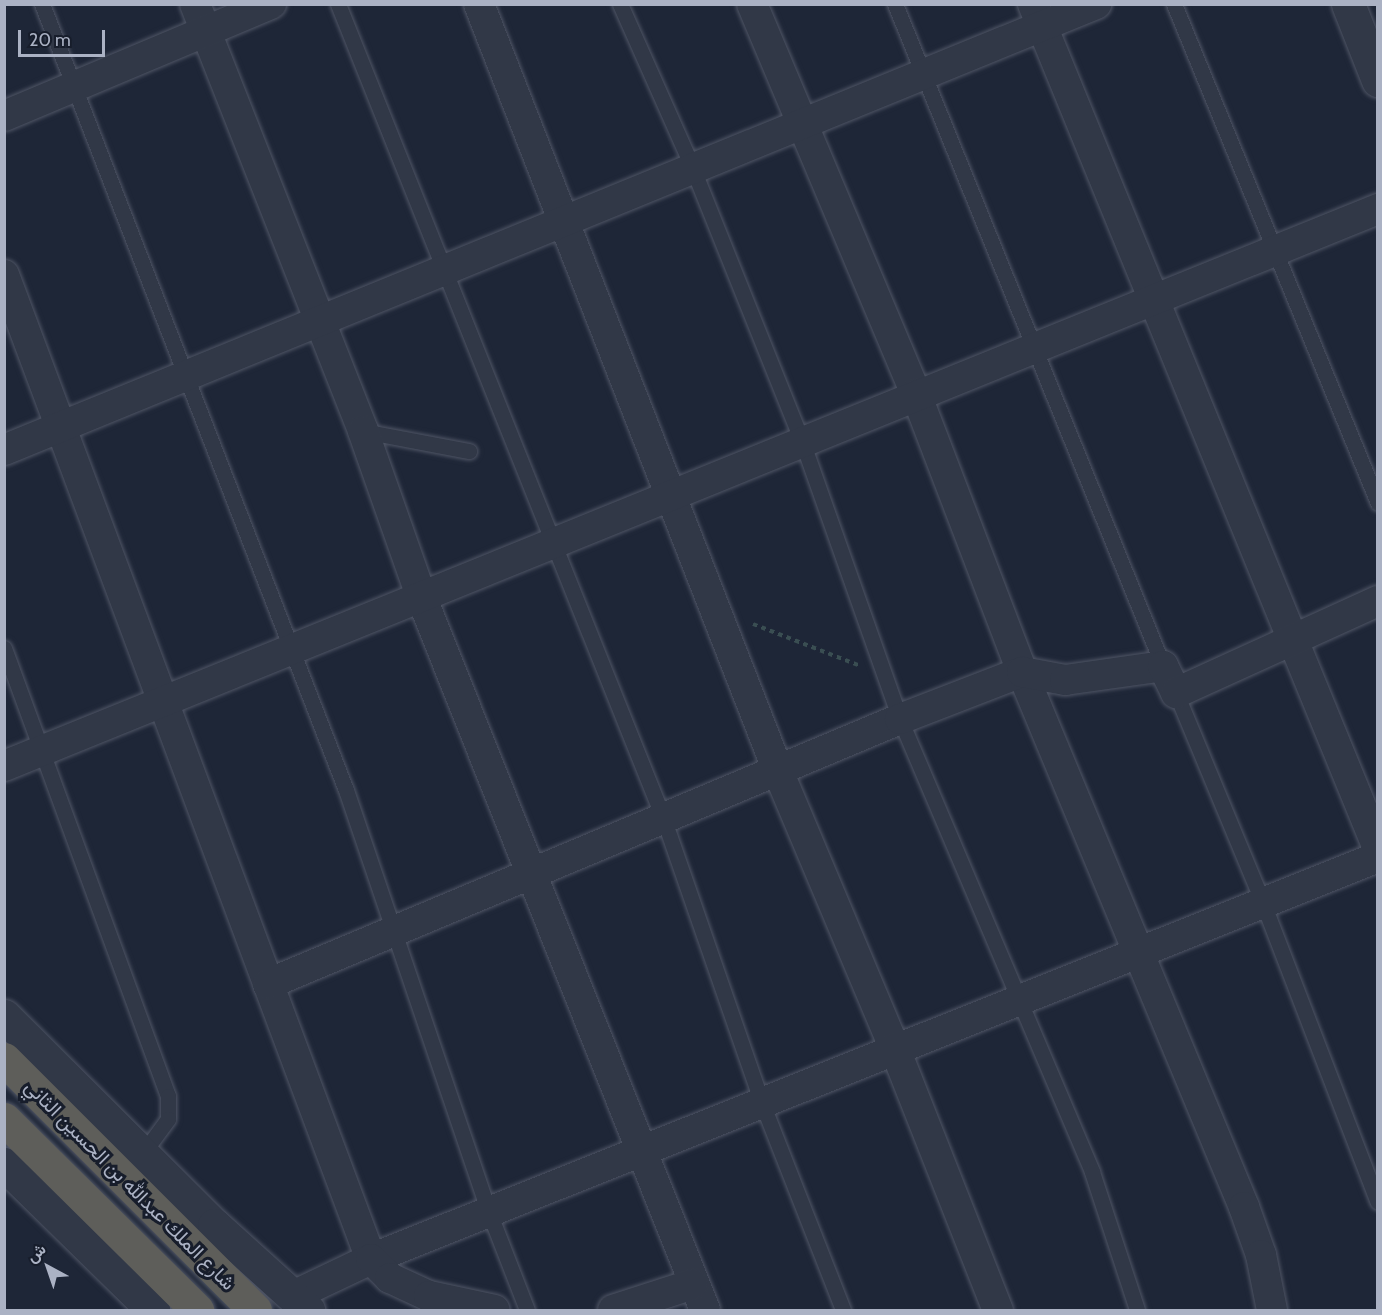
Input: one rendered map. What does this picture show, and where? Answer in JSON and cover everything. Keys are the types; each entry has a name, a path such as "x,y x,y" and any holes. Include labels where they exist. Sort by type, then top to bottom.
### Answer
{"highway":[{"name":"شارع الملك عبدالله بن الحسين الثاني","path":"4,1059 255,1311"},
{"name":"شارع الملك عبدالله بن الحسين الثاني","path":"4,1119 197,1311"}],"street":[{"path":"4,116 76,88 200,18 271,4"},
{"path":"479,4 672,493 778,771 895,1049 998,1311"},
{"path":"752,4 916,394 1022,672 1141,951 1244,1207 1261,1255 1272,1311"},
{"path":"4,450 924,75 1038,16 1096,4"},
{"path":"1348,4 1377,80"},
{"path":"1038,16 1377,848"},
{"path":"200,18 363,431 421,596 535,875 639,1152 699,1298 613,1311"},
{"path":"4,766 1377,208"},
{"path":"4,275 370,1259 390,1278 429,1296 495,1311"},
{"path":"268,984 535,875 900,719 1022,672 1065,680 1163,666 1176,693 1377,602"},
{"path":"4,1016 214,1225 301,1304 370,1259 1377,857"},
{"path":"4,1164 153,1311"}],"lane":[{"path":"42,4 188,375 292,649 395,931 489,1212 527,1311"},
{"path":"338,4 447,269 551,543 664,820 762,1103 843,1311"},
{"path":"620,4 693,169 801,441 900,719 1017,1001 1092,1172 1137,1311"},
{"path":"895,4 1163,666"},
{"path":"1174,4 1377,503"},
{"path":"363,431 469,451"},
{"path":"4,648 168,1096 168,1119 143,1153"},
{"path":"1176,693 1263,903 1377,1202"}],"path":[{"path":"718,611 886,676"}]}
